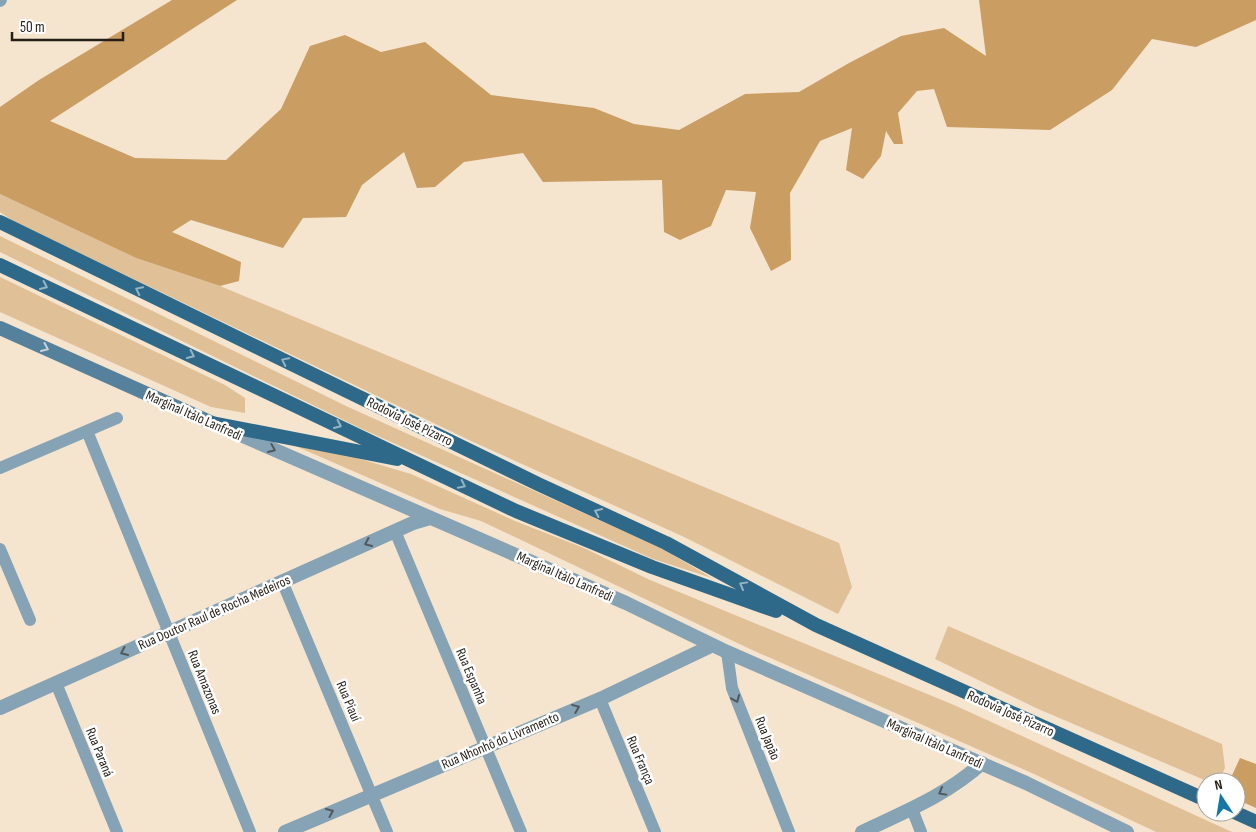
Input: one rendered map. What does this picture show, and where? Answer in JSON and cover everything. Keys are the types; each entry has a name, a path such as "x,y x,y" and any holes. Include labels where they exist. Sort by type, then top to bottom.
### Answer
{"main road":[{"name":"Rodovia José Pizarro","path":"2,222 538,484 666,543 816,625"},
{"name":"Rodovia José Pizarro","path":"0,265 516,511 634,559 816,625 1196,796"},
{"name":"Marginal Itálo Lanfredi","path":"0,328 212,423"},
{"path":"212,423 418,463"}],"street":[{"path":"0,468 117,418"},
{"name":"Marginal Itálo Lanfredi","path":"212,423 626,603 728,652 982,764 1127,832"},
{"name":"Rua Amazonas","path":"87,432 250,832"},
{"name":"Rua Doutor Raul de Rocha Medeiros","path":"0,708 395,531 430,518"},
{"name":"Rua Espanha","path":"395,531 521,832"},
{"path":"0,549 30,620"},
{"name":"Rua Piauí","path":"282,581 387,832"},
{"name":"Rua Nhonhô do Livramento","path":"285,832 600,699 713,645"},
{"name":"Rua Japão","path":"728,652 732,688 789,832"},
{"name":"Rua Paraná","path":"56,683 117,832"},
{"name":"Rua França","path":"600,699 655,832"},
{"path":"862,832 912,809 963,780 982,764"},
{"path":"912,809 922,832"}],"shaded area":[{"path":"172,0 237,0 50,121 135,158 226,160 281,109 310,46 345,35 381,52 425,42 491,95 594,108 634,124 679,130 745,94 799,92 901,36 944,28 986,56 979,0 1256,0 1256,20 1196,47 1152,39 1112,90 1050,130 947,127 934,89 917,91 898,113 903,144 894,144 886,131 881,156 863,179 846,170 852,128 820,141 790,193 791,260 771,271 750,228 756,192 726,190 711,226 680,240 664,232 662,180 543,182 523,153 464,162 435,187 417,188 404,152 362,185 346,217 303,218 283,248 191,220 172,232 241,262 239,281 220,286 136,258 0,194 0,107 39,80"},
{"path":"0,194 136,258 220,286 839,543 852,587 838,614 682,536 471,441 13,221 0,212"},
{"path":"0,236 346,406 661,548 712,578 653,559 362,429 0,252"},
{"path":"0,277 225,385 245,398 245,413 211,407 0,312"},
{"path":"284,441 330,450 411,474 515,521 584,548 650,580 954,705 1196,816 1196,822 1210,822 1232,832 1156,832 1034,774 750,649 481,521 440,509"},
{"path":"948,626 1222,744 1225,768 1223,772 1196,772 1196,776 1036,708 935,659"},
{"path":"1240,758 1256,764 1256,808 1246,804 1246,772 1234,772"}]}
